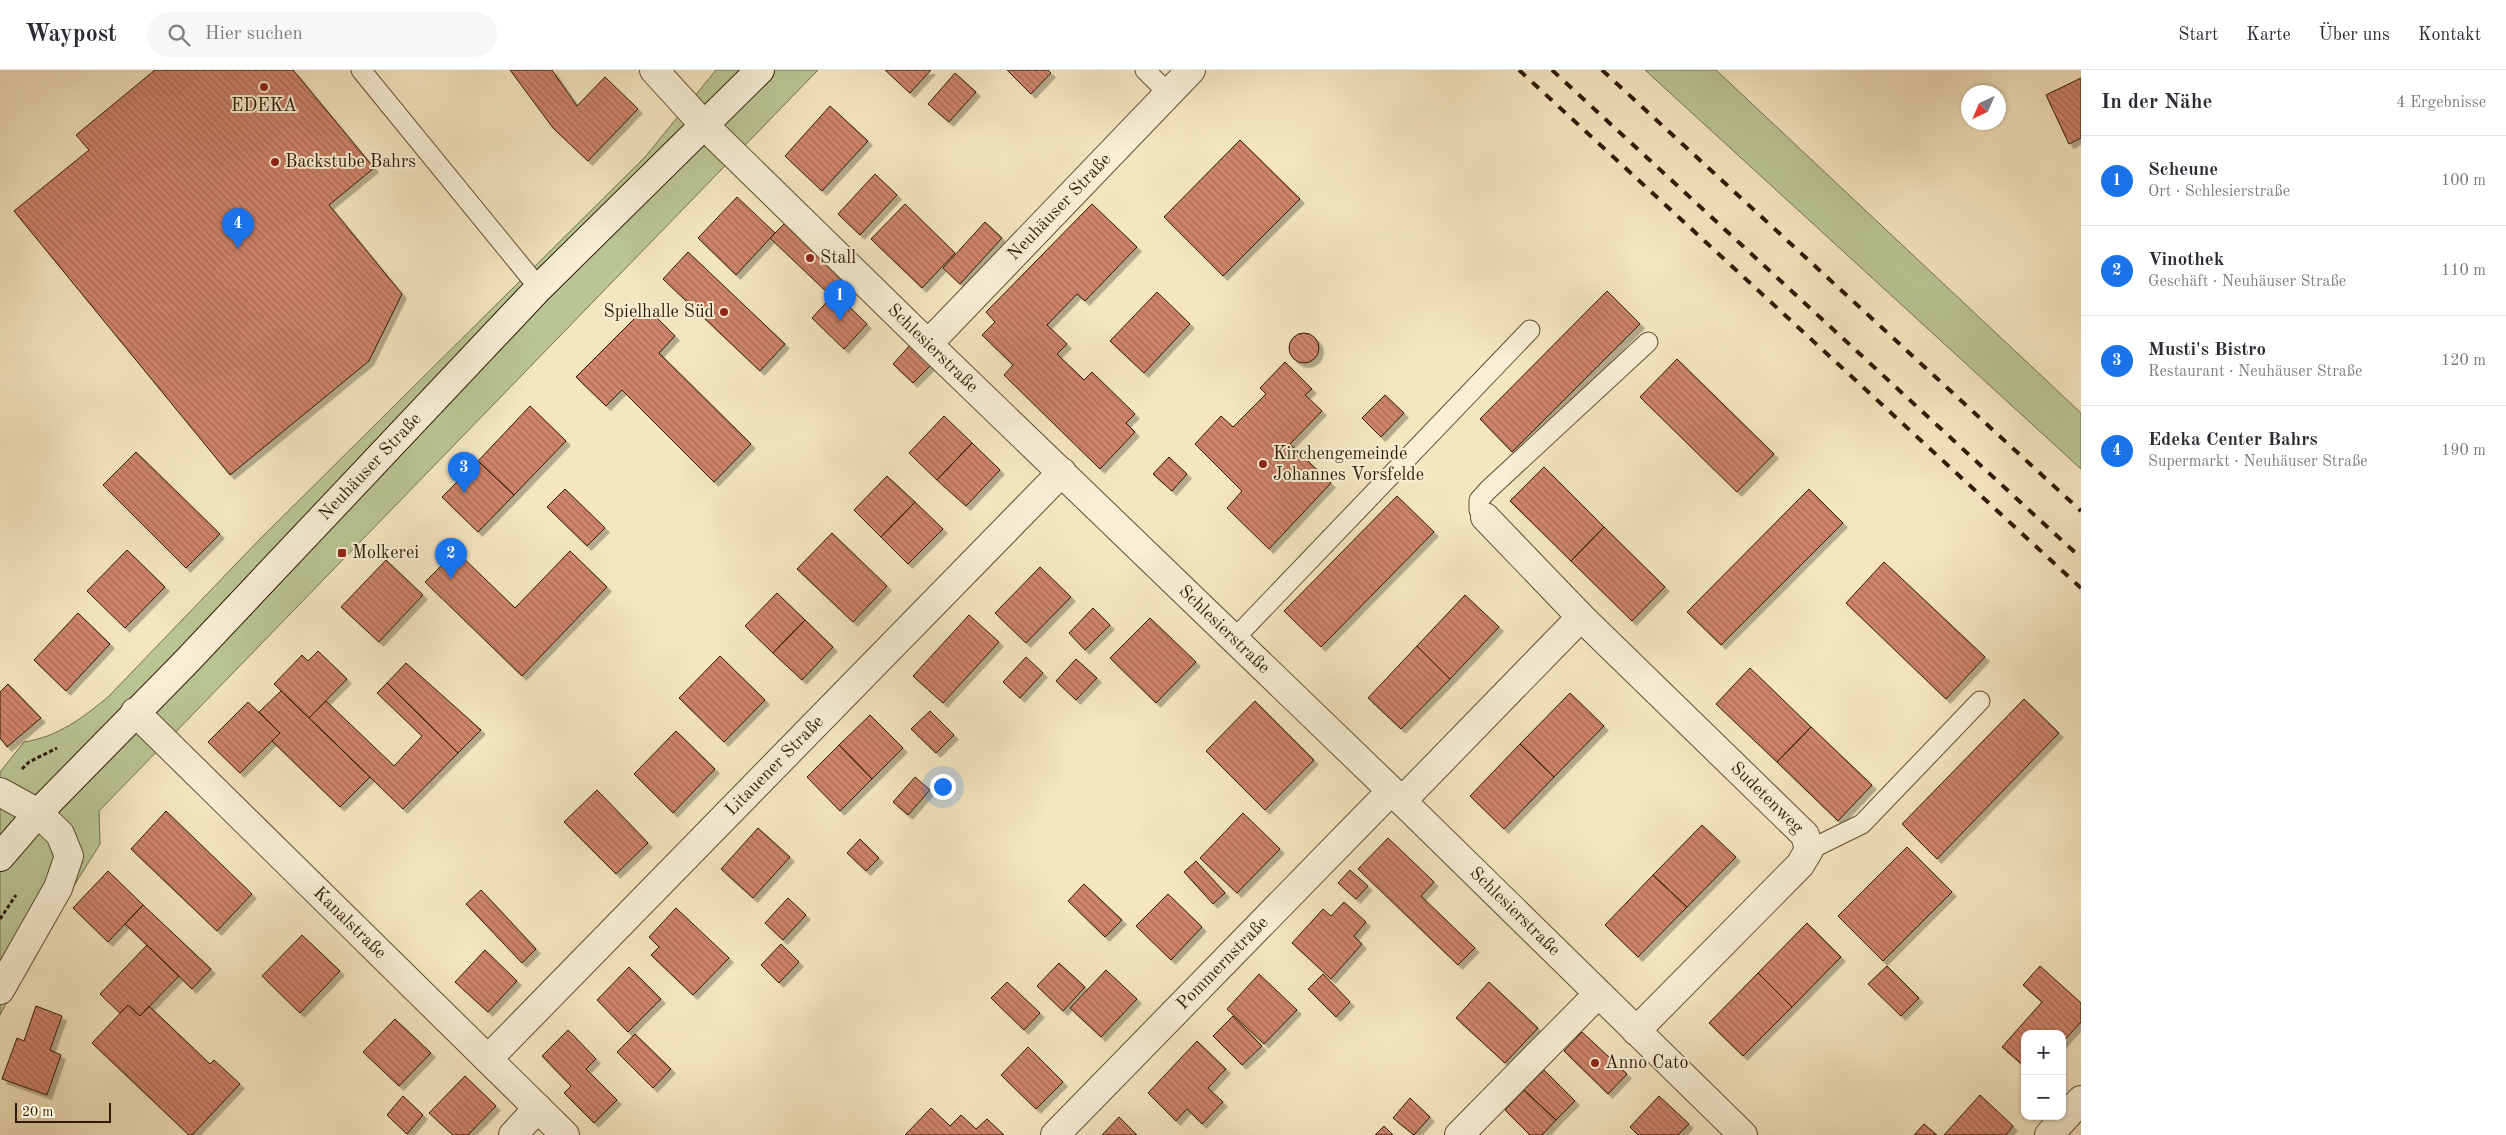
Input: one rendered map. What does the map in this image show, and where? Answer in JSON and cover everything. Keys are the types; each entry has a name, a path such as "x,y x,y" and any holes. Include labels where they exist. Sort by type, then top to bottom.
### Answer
{"street":[{"path":"654,70 705,126"},
{"name":"Neuhäuser Straße","path":"0,857 38,813 186,662 539,288 760,70"},
{"name":"Neuhäuser Straße","path":"928,344 1191,70"},
{"name":"Schlesierstraße","path":"705,126 1743,1135"},
{"name":"Litauener Straße","path":"488,1059 1062,472"},
{"name":"Sudetenweg","path":"1485,517 1581,617 1805,835 1809,850 1800,864 1636,1031"},
{"path":"1396,796 1581,617"},
{"name":"Kanalstraße","path":"135,712 565,1135"},
{"path":"0,792 38,813 60,834 69,856 58,888 0,990"},
{"name":"Pommernstraße","path":"1055,1135 1396,796"},
{"path":"1459,1135 1598,994"},
{"path":"2049,1135 2081,1100"},
{"path":"513,1135 538,1108"}],"lane":[{"path":"362,70 539,288"},
{"path":"1145,70 1168,93"},
{"path":"1234,639 1530,330"},
{"path":"1485,517 1479,510 1479,500 1488,490 1648,342"},
{"path":"1809,850 1862,824 1980,701"}],"green space":[{"path":"716,70 818,70 99,811 100,844 47,929 0,1015 0,772 24,742 59,731 109,696 259,540 645,157"},
{"path":"1645,70 1716,70 2081,413 2081,469"}],"building":[{"path":"155,70 293,70 374,168 329,205 402,294 369,361 230,475 14,211 89,150 76,135"},
{"path":"510,70 552,70 577,106 605,77 638,109 588,161 553,128"},
{"path":"885,70 931,70 910,93"},
{"path":"1007,70 1048,70 1051,73 1031,94"},
{"path":"955,73 976,92 949,122 928,104"},
{"path":"2081,78 2081,138 2069,144 2046,95"},
{"path":"830,106 868,141 822,191 785,156"},
{"path":"1240,140 1300,199 1223,276 1164,217"},
{"path":"875,174 897,195 860,235 838,214"},
{"path":"737,197 775,233 736,275 698,238"},
{"path":"905,204 955,253 922,288 871,239"},
{"path":"1092,204 1137,247 1085,301 1077,294 1047,325 1067,344 1057,354 1084,380 1092,372 1135,414 1126,423 1135,432 1100,469 1004,375 1013,365 982,335 995,322 986,312"},
{"name":"Stall","path":"788,220 850,278 832,297 770,238"},
{"path":"985,222 1002,238 960,284 943,268"},
{"name":"Spielhalle Süd","path":"688,252 785,344 760,371 663,279"},
{"path":"1607,291 1640,324 1512,452 1480,419"},
{"path":"1157,292 1190,324 1144,373 1110,341"},
{"path":"835,293 867,324 844,349 812,318"},
{"path":"646,307 675,336 659,353 751,444 714,482 622,390 606,406 576,377"},
{"path":"1304,333 1315,337 1319,348 1315,359 1304,363 1293,359 1289,348 1293,337"},
{"path":"911,344 932,364 913,383 893,364"},
{"path":"1677,359 1774,454 1737,492 1640,397"},
{"name":"Kirchengemeinde Johannes Vorsfelde","path":"1285,362 1312,389 1305,395 1322,411 1290,444 1331,483 1269,549 1227,508 1242,491 1195,444 1221,416 1233,427 1266,394 1260,388"},
{"path":"1385,395 1404,413 1381,437 1362,418"},
{"path":"530,406 566,441 514,495 478,461"},
{"path":"944,416 972,443 937,480 909,453"},
{"path":"972,443 1000,470 966,506 937,480"},
{"path":"136,452 220,534 186,568 103,485"},
{"path":"1169,457 1187,474 1172,491 1153,474"},
{"path":"478,461 514,495 478,532 442,497"},
{"path":"1544,467 1604,527 1571,561 1510,501"},
{"path":"887,476 915,502 881,537 854,510"},
{"path":"565,489 605,528 587,546 547,507"},
{"path":"1809,489 1843,523 1721,645 1687,612"},
{"path":"1397,496 1434,532 1321,647 1284,611"},
{"path":"915,502 943,529 908,564 881,537"},
{"path":"1604,527 1665,587 1632,621 1571,561"},
{"path":"832,533 887,586 853,622 797,569"},
{"path":"127,550 165,587 125,628 87,591"},
{"path":"456,551 515,608 570,551 607,587 522,676 425,582"},
{"path":"386,560 423,595 379,642 341,607"},
{"path":"1884,562 1985,657 1946,699 1846,603"},
{"path":"1040,567 1071,597 1026,643 995,613"},
{"path":"777,593 805,620 773,653 745,626"},
{"path":"1465,595 1499,627 1450,679 1417,646"},
{"path":"1093,608 1110,625 1085,650 1069,633"},
{"path":"78,613 110,644 66,691 34,660"},
{"path":"969,615 999,642 943,703 913,676"},
{"path":"1150,618 1196,662 1156,703 1110,658"},
{"path":"805,620 833,647 802,680 773,653"},
{"path":"1417,646 1450,679 1401,729 1368,698"},
{"path":"318,651 347,679 309,718 274,684 302,655 308,661"},
{"path":"720,656 765,700 724,742 679,698"},
{"path":"1026,657 1043,673 1020,698 1003,682"},
{"path":"1076,659 1097,678 1076,700 1056,681"},
{"path":"406,663 481,730 458,753 387,683"},
{"path":"1750,668 1811,727 1777,762 1716,704"},
{"path":"387,683 458,753 403,809 309,718 326,701 394,766 422,736 377,693"},
{"path":"8,684 41,718 7,747 0,738 0,692"},
{"path":"281,691 370,777 340,807 272,741 280,733 259,712"},
{"path":"1570,693 1604,726 1554,777 1520,744"},
{"path":"2024,699 2059,733 1937,859 1902,824"},
{"path":"1255,701 1314,760 1265,810 1206,751"},
{"path":"248,702 280,733 240,773 208,742"},
{"path":"930,711 954,735 936,753 911,729"},
{"path":"870,715 903,748 872,779 839,745"},
{"path":"1811,727 1872,785 1838,821 1777,762"},
{"path":"676,731 715,769 673,813 634,774"},
{"path":"1520,744 1554,777 1504,829 1470,796"},
{"path":"839,745 872,779 840,811 807,777"},
{"path":"915,777 930,790 908,815 893,802"},
{"path":"597,790 648,843 616,874 564,822"},
{"path":"166,811 252,894 217,931 131,849"},
{"path":"1243,813 1280,849 1237,893 1200,858"},
{"path":"1702,825 1736,857 1687,907 1653,875"},
{"path":"758,828 790,857 753,898 721,869"},
{"path":"1388,838 1434,882 1421,896 1475,948 1458,965 1358,869"},
{"path":"860,839 879,858 866,871 847,853"},
{"path":"1907,847 1952,892 1883,961 1838,916"},
{"path":"1196,861 1225,893 1213,904 1184,872"},
{"path":"1350,870 1368,886 1356,899 1338,883"},
{"path":"108,871 143,905 108,942 73,908"},
{"path":"1653,875 1687,907 1638,957 1605,925"},
{"path":"1084,884 1122,920 1105,937 1068,901"},
{"path":"481,890 536,949 522,963 466,904"},
{"path":"1168,894 1202,927 1171,960 1136,926"},
{"path":"788,898 806,915 783,940 765,923"},
{"path":"1344,902 1366,922 1354,936 1362,944 1331,979 1292,943 1323,909 1331,916"},
{"path":"143,905 211,969 192,989 125,924"},
{"path":"676,908 729,958 693,995 651,955 659,947 649,937"},
{"path":"1807,923 1841,957 1792,1007 1758,973"},
{"path":"302,935 340,971 300,1013 262,976"},
{"path":"781,944 799,962 779,983 761,965"},
{"path":"147,945 179,976 140,1016 128,1005 120,1013 100,994"},
{"path":"485,950 517,981 488,1012 455,982"},
{"path":"1059,963 1085,987 1063,1011 1037,986"},
{"path":"1887,966 1919,998 1901,1016 1868,984"},
{"path":"2040,966 2081,1003 2081,1022 2066,1039 2066,1030 2021,1030 2021,1064 2002,1047 2042,1002 2023,985"},
{"path":"629,967 661,999 628,1032 597,1000"},
{"path":"1106,970 1137,999 1101,1037 1070,1008"},
{"path":"1758,973 1792,1007 1743,1056 1709,1023"},
{"path":"1259,974 1297,1010 1264,1044 1227,1009"},
{"path":"1323,974 1350,1002 1336,1017 1308,989"},
{"path":"1007,982 1040,1013 1024,1030 991,998"},
{"path":"1489,982 1538,1028 1505,1063 1456,1018"},
{"path":"128,1005 140,1016 149,1006 210,1064 214,1060 240,1084 192,1135 189,1135 92,1043"},
{"path":"36,1006 62,1016 50,1050 61,1055 47,1095 2,1079 17,1038 24,1041"},
{"path":"1233,1016 1262,1046 1242,1065 1213,1036"},
{"path":"395,1019 431,1053 399,1086 363,1052"},
{"path":"568,1030 596,1059 586,1069 617,1100 594,1123 564,1093 571,1086 542,1056"},
{"name":"Anno Cato","path":"1582,1032 1627,1074 1608,1094 1564,1051"},
{"path":"635,1034 671,1069 653,1088 617,1052"},
{"path":"1197,1041 1226,1069 1208,1088 1223,1102 1202,1124 1187,1109 1176,1121 1148,1093"},
{"path":"1028,1047 1063,1082 1036,1109 1001,1075"},
{"path":"1544,1070 1575,1101 1556,1120 1524,1090"},
{"path":"465,1076 496,1106 468,1135 453,1135 429,1113"},
{"path":"1524,1090 1556,1120 1542,1135 1530,1135 1505,1110"},
{"path":"1980,1095 2013,1126 2006,1135 1944,1135"},
{"path":"403,1096 423,1115 407,1134 387,1115"},
{"path":"1659,1096 1689,1124 1678,1135 1638,1135 1630,1127"},
{"path":"1410,1098 1430,1117 1414,1135 1393,1118"},
{"path":"931,1108 950,1126 961,1115 976,1129 987,1119 1004,1135 905,1135"},
{"path":"1119,1117 1137,1135 1102,1135"},
{"path":"1924,1124 1937,1135 1914,1135"},
{"path":"1384,1126 1393,1135 1375,1135"}],"railway":[{"path":"1519,70 2081,588"},
{"path":"1552,70 2081,558"},
{"path":"1602,70 2081,511"}],"place":[{"name":"EDEKA","path":"264,87"},
{"name":"Backstube Bahrs","path":"275,162"},
{"name":"Edeka Center Bahrs","path":"238,249"},
{"name":"Stall","path":"810,258"},
{"name":"Spielhalle Süd","path":"724,312"},
{"name":"Scheune","path":"840,321"},
{"name":"Kirchengemeinde Johannes Vorsfelde","path":"1263,464"},
{"name":"Musti's Bistro","path":"464,493"},
{"name":"Molkerei","path":"342,553"},
{"name":"Vinothek","path":"451,579"},
{"name":"Anno Cato","path":"1595,1063"}]}
